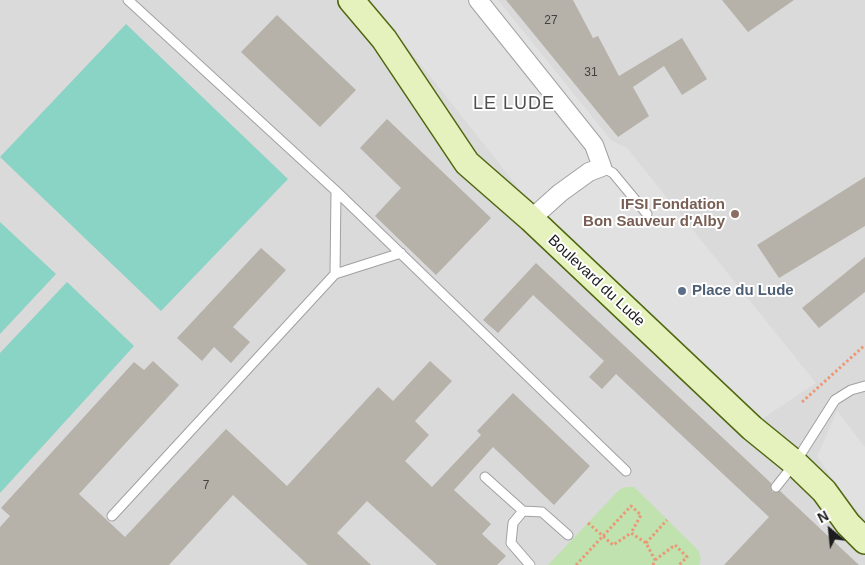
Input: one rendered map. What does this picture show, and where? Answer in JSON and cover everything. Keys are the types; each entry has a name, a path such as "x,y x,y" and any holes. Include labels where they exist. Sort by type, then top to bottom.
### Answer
{"main road":[{"name":"Boulevard du Lude","path":"352,0 384,39 467,163 531,219 752,428 795,463 824,491 848,524 865,541"}],"street":[{"path":"478,0 594,145 602,166 588,172 531,219"}],"lane":[{"path":"128,0 336,191 626,471"},
{"path":"602,166 612,173 647,214"},
{"path":"335,274 336,191"},
{"path":"112,516 335,274 401,253"},
{"path":"776,487 795,463 835,400 851,390 865,386"},
{"path":"486,477 524,511 542,512 568,534"},
{"path":"524,511 513,523 511,544 530,565"}],"path":[{"path":"802,402 865,345"},
{"path":"576,565 603,536 631,506 641,516 631,533 613,545 603,536 588,523"},
{"path":"646,543 667,520"},
{"path":"631,533 646,543 655,560"},
{"path":"653,565 655,560 675,545 688,557 679,565"}],"shaded area":[{"path":"0,0 865,0 865,565 0,565"},
{"name":"Place du Lude","path":"370,0 498,0 612,141 627,148 816,383 759,421 527,199"},
{"path":"126,24 288,179 161,311 0,157"},
{"path":"0,222 56,274 0,334"},
{"path":"67,282 134,346 0,493 0,353"},
{"path":"837,411 865,447 865,519 854,508 817,457"}],"green space":[{"path":"634,487 698,550 701,559 699,565 548,565 620,489"}],"building":[{"path":"506,0 573,0 593,38 598,36 619,76 682,38 707,79 682,95 664,66 633,87 649,116 618,137"},
{"path":"722,0 794,0 748,32"},
{"path":"277,15 356,90 320,127 241,52"},
{"path":"387,119 491,218 436,275 375,216 401,188 360,148"},
{"path":"865,177 865,226 779,278 757,245"},
{"path":"261,248 286,270 233,327 250,342 231,363 214,347 202,361 177,338"},
{"path":"865,257 865,292 819,328 802,308"},
{"path":"536,263 771,483 772,492 780,491 859,565 724,565 769,517 616,374 602,389 589,377 604,361 533,295 498,333 483,320"},
{"path":"153,361 179,385 79,494 125,537 226,429 287,486 378,387 393,401 430,361 452,381 415,421 429,435 405,461 432,487 481,435 477,431 513,393 590,466 554,505 493,447 454,490 491,524 482,534 506,556 497,565 437,565 367,501 337,533 371,565 308,565 233,495 169,565 0,565 0,527 10,516 1,508 134,362 144,370"}],"place":[{"name":"IFSI Fondation Bon Sauveur d'Alby","path":"735,214"},
{"name":"Place du Lude","path":"682,291"}],"district":[{"name":"LE LUDE","path":"514,104"}]}
